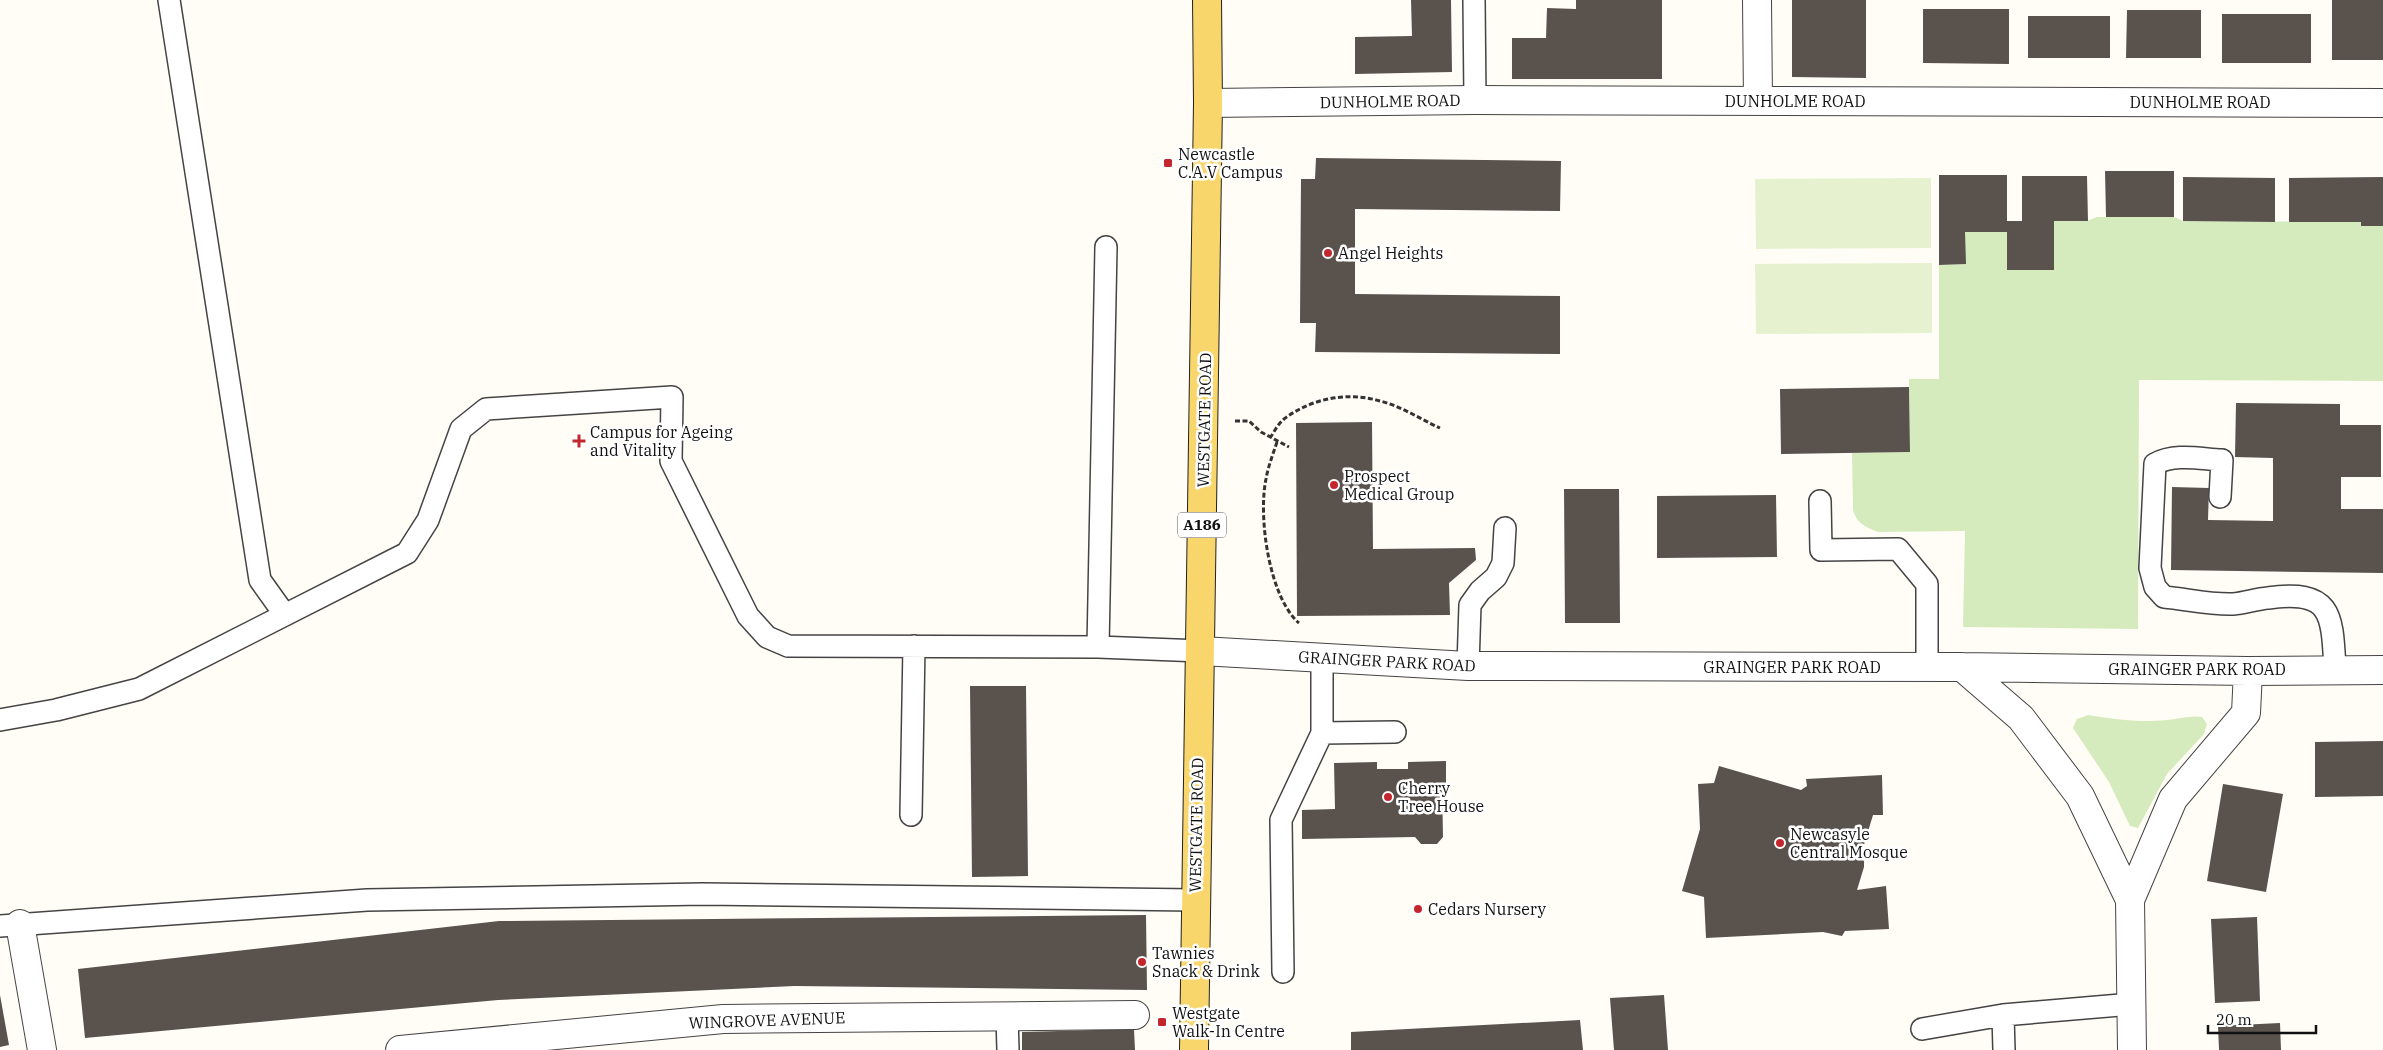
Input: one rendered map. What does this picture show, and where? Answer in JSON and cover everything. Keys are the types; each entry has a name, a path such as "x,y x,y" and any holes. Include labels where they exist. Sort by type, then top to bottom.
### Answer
{"main road":[{"name":"WESTGATE ROAD","path":"1194,1050 1194,900 1200,651 1208,103 1207,0"}],"street":[{"path":"1757,0 1758,101"},
{"name":"DUNHOLME ROAD","path":"1208,103 1475,100 2383,103"},
{"name":"GRAINGER PARK ROAD","path":"1200,651 1468,666 1962,667 2248,671 2383,670"},
{"path":"1962,667 2021,718 2080,796 2130,900"},
{"path":"2132,1050 2130,900 2173,799 2246,714 2248,671"},
{"path":"10,925 42,1050"},
{"name":"WINGROVE AVENUE","path":"400,1050 723,1019 1135,1015"}],"lane":[{"path":"169,0 260,580 281,617"},
{"path":"1474,0 1475,100"},
{"path":"1098,647 1106,247"},
{"path":"0,720 56,710 139,689 407,553 428,520 461,429 486,409 672,397 671,461 748,616 767,637 788,646 1098,647 1200,651"},
{"path":"2220,497 2222,460 2173,458 2165,459 2155,464 2150,568 2155,587 2164,597 2234,604 2291,595 2311,599 2324,607 2332,625 2335,669"},
{"path":"1820,501 1821,550 1898,550 1927,584 1927,667"},
{"path":"1468,666 1470,605 1480,591 1496,578 1503,563 1505,528"},
{"path":"911,815 914,646"},
{"path":"1283,972 1281,820 1322,734 1322,658"},
{"path":"1322,734 1395,732"},
{"path":"10,925 367,900 703,894 1194,900"},
{"path":"1922,1030 2003,1015 2132,1004"},
{"path":"2003,1015 2004,1050"},
{"path":"1007,1016 1008,1050"}],"path":[{"path":"1270,438 1282,420 1305,407 1324,399 1352,396 1379,400 1404,409 1440,428"},
{"path":"1249,420 1270,438 1289,447"},
{"path":"1277,442 1265,480 1264,522 1280,598 1292,616 1306,629"}],"green space":[{"path":"1931,178 1931,248 1756,249 1755,179"},
{"path":"2097,217 2174,217 2183,221 2361,222 2361,226 2383,226 2383,381 2139,380 2138,629 1963,627 1965,531 1878,532 1862,524 1857,519 1853,510 1852,453 1910,452 1909,379 1939,379 1939,265 1965,264 1965,232 2007,232 2007,270 2054,270 2054,221 2087,221"},
{"path":"1932,263 1932,333 1756,334 1755,264"},
{"path":"2088,715 2137,721 2202,717 2207,724 2204,734 2167,774 2138,828 2130,826 2109,782 2073,728 2077,719"}],"building":[{"path":"1411,0 1451,0 1452,72 1355,74 1355,37 1412,36"},
{"path":"1576,0 1662,0 1662,79 1512,79 1512,38 1546,38 1547,8 1576,9"},
{"path":"1792,0 1866,0 1866,78 1792,77"},
{"path":"2332,0 2383,0 2383,60 2332,60"},
{"path":"1923,9 2009,9 2009,64 1923,63"},
{"path":"2127,10 2201,10 2201,58 2126,58"},
{"path":"2222,14 2311,14 2311,63 2222,63"},
{"path":"2028,16 2110,16 2110,58 2028,58"},
{"name":"Angel Heights","path":"1316,158 1561,161 1560,211 1355,209 1355,294 1560,296 1560,354 1315,352 1316,323 1300,323 1301,179 1315,179"},
{"path":"2105,171 2174,171 2174,217 2106,217"},
{"path":"1939,175 2007,175 2007,221 2022,221 2022,176 2087,176 2088,221 2054,221 2054,270 2007,270 2007,232 1965,232 1966,264 1939,265"},
{"path":"2183,177 2275,178 2275,222 2183,221"},
{"path":"2383,177 2383,226 2361,226 2361,222 2289,222 2289,178"},
{"path":"1909,387 1910,452 1781,454 1780,389"},
{"path":"2236,403 2340,404 2340,425 2381,425 2381,477 2341,477 2341,509 2383,509 2383,573 2171,570 2172,487 2209,488 2208,520 2273,521 2273,458 2235,457"},
{"name":"Prospect Medical Group","path":"1372,422 1373,549 1475,548 1476,560 1449,583 1450,615 1297,616 1296,423"},
{"path":"1564,489 1619,489 1620,623 1565,623"},
{"path":"1776,495 1777,557 1657,558 1657,496"},
{"path":"970,686 1026,686 1028,876 972,877"},
{"path":"2383,741 2383,796 2315,797 2315,742"},
{"name":"Cherry Tree House","path":"1446,761 1446,785 1442,785 1443,837 1437,844 1421,844 1415,837 1302,839 1302,810 1335,809 1334,763 1377,762 1377,769 1408,769 1408,762"},
{"name":"Newcasyle Central Mosque","path":"1719,766 1801,790 1807,786 1806,779 1882,775 1883,815 1873,815 1860,858 1864,861 1864,867 1857,890 1886,886 1889,929 1845,931 1842,936 1823,932 1706,938 1704,897 1682,891 1700,829 1698,784 1714,783"},
{"path":"2223,784 2283,794 2266,892 2207,881"},
{"path":"1146,915 1147,990 794,986 498,1000 85,1038 78,969 499,921"},
{"path":"2257,917 2260,1001 2215,1003 2211,919"},
{"path":"0,995 9,1045 0,1047"},
{"path":"1664,995 1668,1050 1614,1050 1610,998"},
{"path":"1580,1020 1583,1050 1351,1050 1351,1032"},
{"path":"2280,1023 2281,1050 2219,1050 2218,1026"},
{"path":"1134,1029 1135,1050 1022,1050 1022,1032"}],"place":[{"name":"Newcastle C.A.V Campus","path":"1168,163"},
{"name":"Angel Heights","path":"1328,253"},
{"name":"Campus for Ageing and Vitality","path":"579,441"},
{"name":"Prospect Medical Group","path":"1334,485"},
{"name":"Cherry Tree House","path":"1388,797"},
{"name":"Newcasyle Central Mosque","path":"1780,843"},
{"name":"Cedars Nursery","path":"1418,909"},
{"name":"Tawnies Snack & Drink","path":"1142,962"},
{"name":"Westgate Walk-In Centre","path":"1162,1022"}]}
